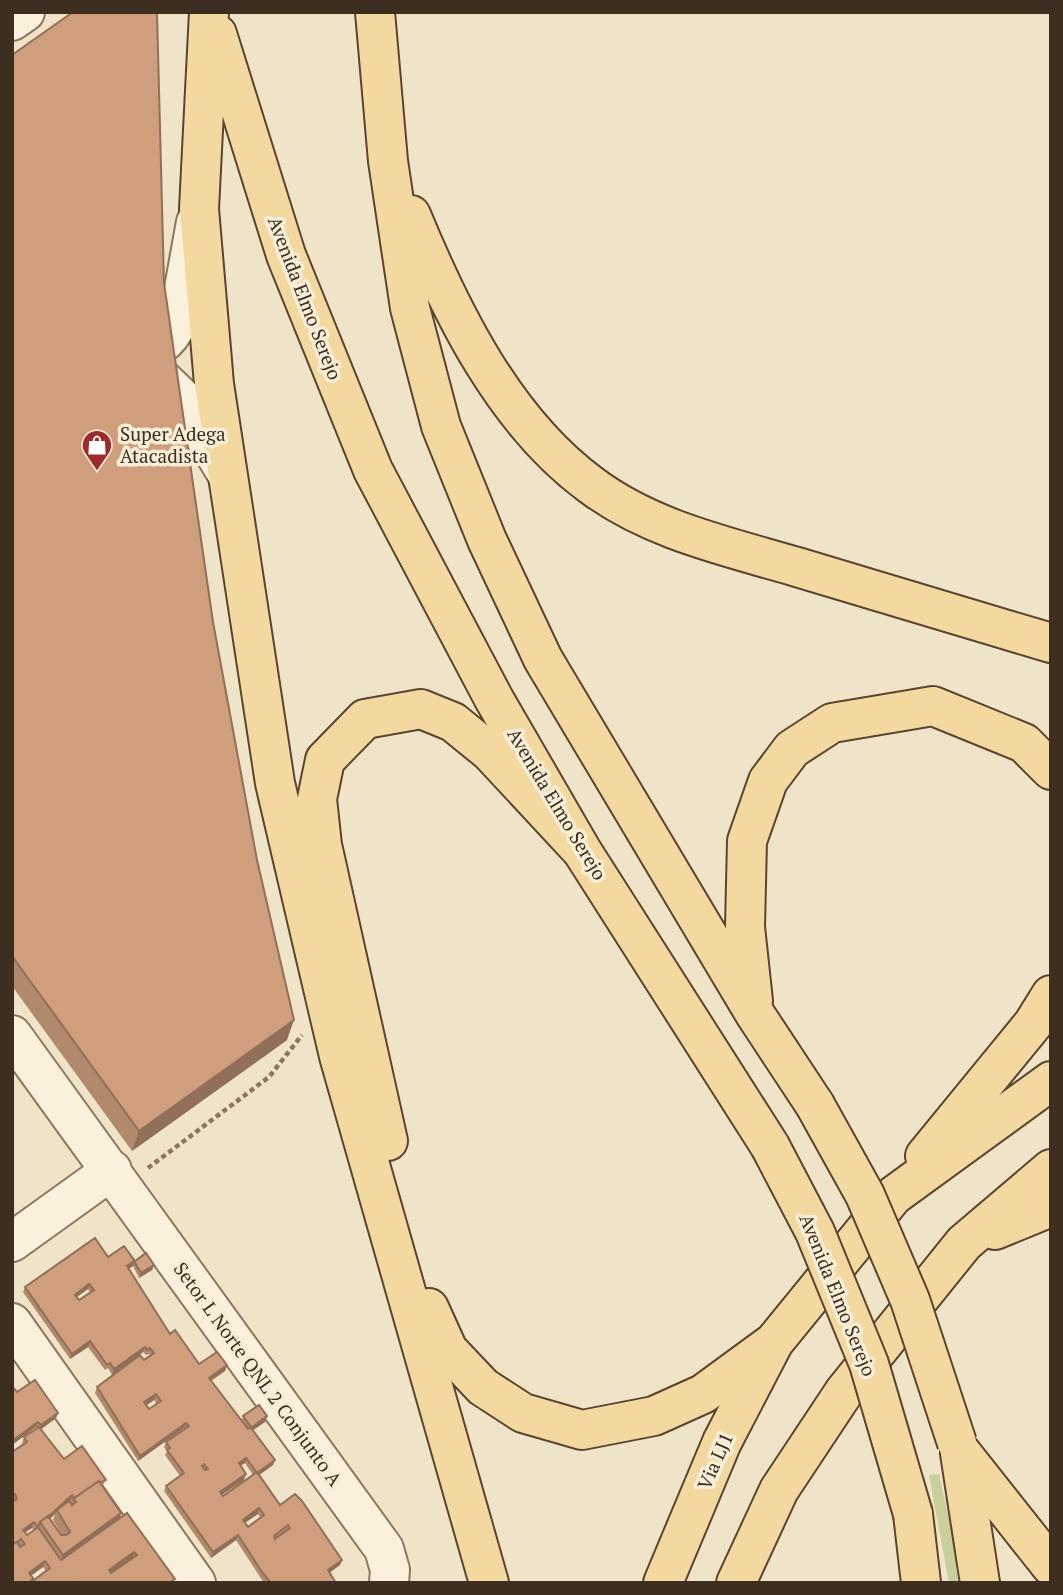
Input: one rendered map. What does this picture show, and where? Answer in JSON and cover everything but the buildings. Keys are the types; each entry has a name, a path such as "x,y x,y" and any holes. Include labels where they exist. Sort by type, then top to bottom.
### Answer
{"main road":[{"path":"210,12 199,209 214,384 275,783 326,1000 489,1583"},
{"name":"Avenida Elmo Serejo","path":"210,12 286,255 373,470 495,699 582,851 770,1146 815,1232 869,1364 912,1514 921,1583"},
{"path":"375,12 388,161 410,308 441,426 487,540 542,659 755,1014 815,1105 865,1195 910,1300 958,1447 981,1583"},
{"path":"388,161 436,274 491,373 533,432 591,485 663,527 1051,643"},
{"path":"755,1014 745,927 747,841 768,781 792,749 832,723 933,706 1024,743 1051,770"},
{"path":"582,851 491,752 453,722 421,709 365,719 325,760 317,799 321,845 422,1291 448,1350 483,1387 523,1413 582,1430 654,1416 703,1394 774,1342 1033,1024 1051,995"},
{"path":"893,1195 1051,1081"},
{"path":"736,1583 779,1490 837,1403 964,1243 1051,1169"},
{"path":"964,1243 1051,1207"},
{"name":"Via LJ1","path":"663,1583 722,1442 774,1342"},
{"path":"958,1447 1051,1566"}],"street":[{"path":"12,21 25,12"},
{"path":"199,209 178,322 164,345 135,353 180,396 227,474"},
{"name":"Setor L Norte QNL 2 Conjunto A","path":"12,1035 384,1549 390,1570 389,1583"},
{"path":"12,1242 118,1178"},
{"path":"12,1323 196,1583"}],"path":[{"path":"118,1178 269,1077 326,1000"}],"green space":[{"path":"939,1474 953,1537 958,1583 949,1583 929,1475"}],"place":[{"name":"Super Adega Atacadista","path":"97,472"}]}
